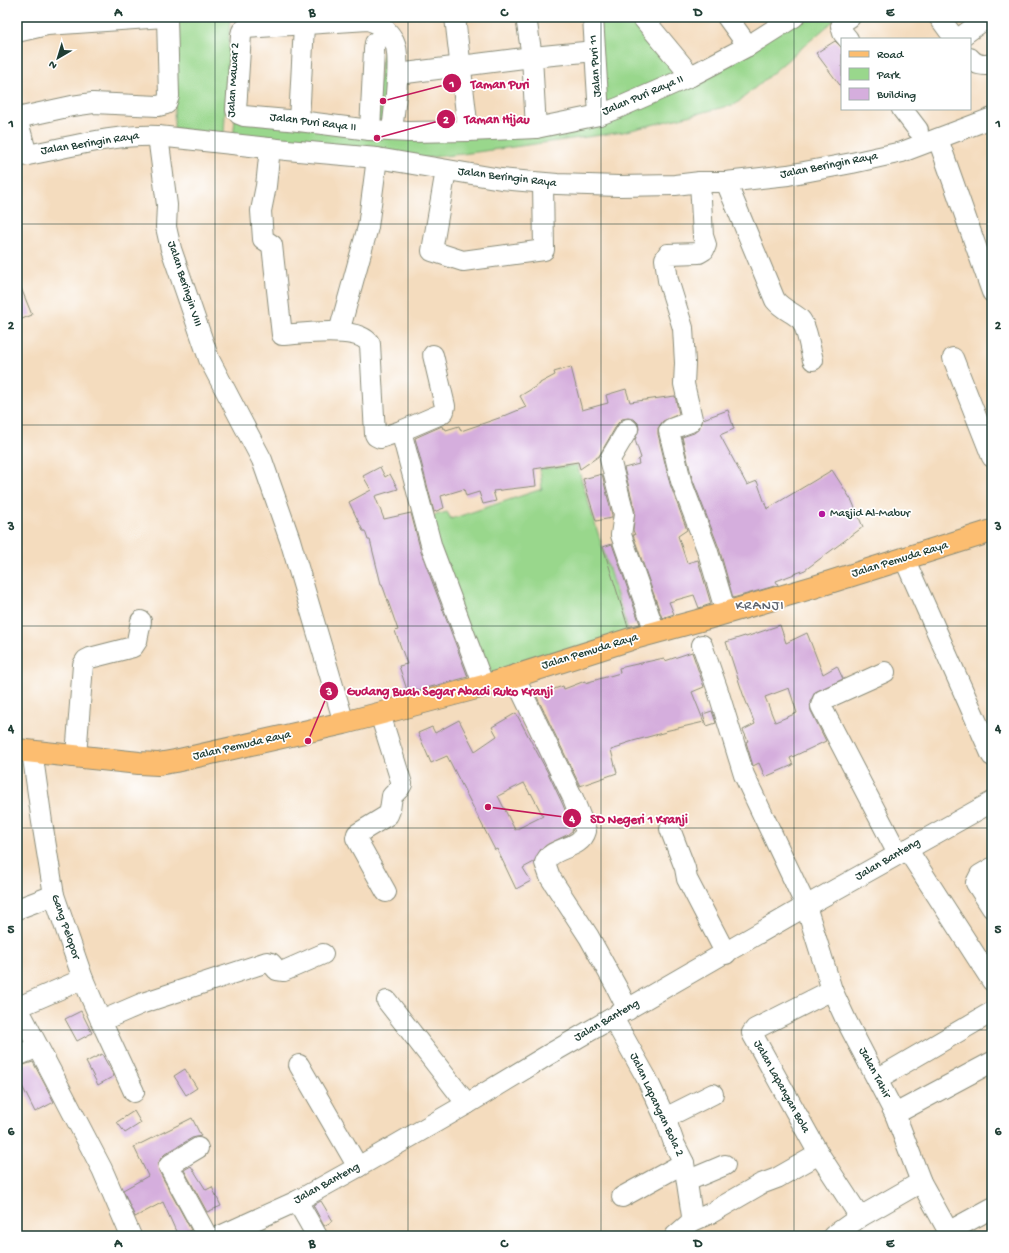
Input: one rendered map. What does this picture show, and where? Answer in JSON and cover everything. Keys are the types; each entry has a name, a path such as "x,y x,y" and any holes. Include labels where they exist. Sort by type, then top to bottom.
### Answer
{"main road":[{"name":"Jalan Pemuda Raya","path":"25,750 158,764 344,723 484,686 655,632 726,613 992,532"}],"street":[{"path":"17,32 47,25 165,17 169,96 166,104 158,106 79,105 21,139"},
{"path":"455,17 462,66 468,131"},
{"path":"526,17 532,57 536,128"},
{"name":"Jalan Puri 11","path":"593,17 599,115"},
{"path":"642,17 691,76"},
{"path":"727,17 748,46"},
{"name":"Jalan Puri Raya II","path":"240,24 241,35 236,110 239,114 244,116 370,130 468,131 536,128 599,115 691,76 748,46 794,17"},
{"path":"939,17 956,38"},
{"path":"958,38 988,17"},
{"path":"240,24 246,28 368,20 381,25 394,41 397,52 398,74 392,131"},
{"name":"Jalan Mawar 2","path":"229,143 240,24"},
{"path":"299,121 304,25"},
{"path":"370,130 375,43 386,32"},
{"path":"398,74 532,57 595,51"},
{"path":"971,60 980,65 992,64"},
{"path":"903,110 918,130"},
{"name":"Jalan Beringin Raya","path":"21,139 83,143 140,135 158,136 377,158 501,179 543,183 619,186 675,185 700,182 726,182 788,175 852,163 902,152 992,118"},
{"name":"Jalan Beringin VIII","path":"158,136 166,205 166,228 171,249 209,359 262,460 290,540 344,723"},
{"path":"938,139 992,292"},
{"path":"270,148 266,186 261,211 263,239 272,244 282,335 339,332 353,334 368,340 370,344 374,423 376,436 380,438 401,431 441,414 444,411 445,406 433,355"},
{"path":"339,332 368,227 377,158"},
{"path":"446,170 432,251 463,261 544,250 543,183"},
{"path":"700,182 703,236 706,245 704,250 699,253 668,254 665,259 668,280 684,328 684,384 692,419 690,422 670,429 669,431 681,481 708,552 726,613"},
{"path":"726,182 775,300 780,306 799,318 803,324 813,360"},
{"path":"953,358 992,457"},
{"path":"628,429 610,459 624,514 621,535 655,632"},
{"path":"401,431 432,548 484,686"},
{"path":"904,558 992,756"},
{"path":"76,756 83,665 86,660 90,658 133,647 137,641 141,621"},
{"name":"Jalan Tahir","path":"702,645 718,690 744,775 806,906 832,990 895,1114 921,1182 950,1234"},
{"path":"885,672 823,700 821,706 902,852 992,981"},
{"name":"Jalan Lapangan Bola 2","path":"514,676 573,798 586,831 584,837 580,841 549,856 545,863 546,867 564,900 589,937 616,986 620,1014 665,1118 685,1172 692,1216 691,1222"},
{"path":"380,714 402,784 392,796 388,815 379,822 357,834 356,838 386,892"},
{"name":"Gang Pelopor","path":"25,750 42,822 54,895 83,979 100,1021 134,1092"},
{"name":"Jalan Banteng","path":"225,1235 297,1201 358,1167 548,1055 726,954 806,906 992,802"},
{"path":"670,829 685,868 687,879 726,954"},
{"path":"992,868 980,875 976,883 992,908"},
{"path":"17,909 54,895"},
{"path":"100,1021 143,1003 267,962 271,963 277,970 284,971 323,954"},
{"path":"83,979 23,1005 19,1010 102,1170 130,1236"},
{"name":"Jalan Lapangan Bola","path":"832,990 755,1030 752,1033 819,1154 860,1217"},
{"path":"388,1001 467,1104"},
{"path":"877,1079 992,1012"},
{"path":"17,1056 38,1047"},
{"path":"895,1114 992,1062"},
{"path":"299,1065 358,1167"},
{"path":"665,1118 713,1094"},
{"path":"198,1148 169,1166 207,1236"},
{"path":"675,1236 691,1222 711,1213 761,1184 777,1178 819,1154"},
{"path":"622,1197 685,1172 725,1165"},
{"path":"833,1236 860,1217 921,1182"},
{"path":"297,1201 317,1236"},
{"path":"950,1234 992,1208"}],"green space":[{"path":"176,17 230,17 224,134 174,129"},
{"path":"596,17 639,17 685,75 604,111"},
{"path":"804,17 838,17 736,104 623,132 414,159 233,141 235,119 371,134 602,119"},
{"path":"386,33 391,130 372,129"},
{"path":"577,465 629,634 486,680 428,517 447,512 451,519 542,489 540,469"}],"building":[{"path":"835,41 841,47 841,87 816,53"},
{"path":"17,278 32,315 17,321"},
{"path":"571,367 582,410 608,403 606,395 626,389 630,402 675,396 679,414 663,421 658,428 658,434 670,484 687,530 678,536 687,563 698,560 711,604 699,608 694,595 669,602 674,614 662,618 633,535 635,535 633,530 635,511 624,468 639,464 638,460 641,458 635,440 639,429 638,423 634,419 622,419 618,423 599,456 580,469 578,462 534,469 536,486 493,491 496,501 483,504 479,492 466,496 464,489 441,496 444,508 434,512 415,438 442,426 443,429 445,428 446,430 459,426 461,431 526,407 520,396 555,375 554,372"},
{"path":"728,410 734,429 720,435 747,485 757,481 767,509 832,470 852,501 863,527 805,570 776,581 778,585 733,598 719,548 692,478 682,437 694,433 699,429 703,419"},
{"path":"380,467 385,477 390,474 398,489 375,496 384,519 411,513 421,552 468,677 408,693 399,666 407,664 395,631 398,630 381,584 370,540 368,540 365,531 363,531 349,502 371,490 363,476"},
{"path":"602,474 612,518 596,521 583,479"},
{"path":"612,544 640,624 628,627 603,547"},
{"path":"780,625 786,643 807,633 823,674 837,666 843,679 815,692 810,702 811,711 826,741 790,758 793,765 765,777 759,763 753,766 746,742 748,741 743,730 755,724 743,694 726,642 745,636 746,637","holes":["789,688 797,713 775,722 765,697"]},
{"path":"692,652 704,687 692,692 704,722 665,731 666,732 633,741 611,750 617,773 580,786 536,695 563,686 564,689 585,681 585,683 620,673 619,668 664,658 665,661"},
{"path":"712,711 716,723 707,726 703,714"},
{"path":"516,713 548,773 573,830 567,835 541,849 534,862 523,868 531,881 516,889 497,849 495,850 447,756 431,763 418,733 432,727 435,733 459,720 475,751 497,736 492,727","holes":["524,783 530,794 531,793 543,816 515,830 498,796"]},
{"path":"81,1011 92,1033 77,1041 65,1019"},
{"path":"102,1054 114,1076 98,1085 86,1062"},
{"path":"33,1062 54,1102 35,1112 22,1086 17,1088 17,1067"},
{"path":"185,1069 197,1088 186,1095 174,1076"},
{"path":"134,1111 141,1123 125,1133 117,1122"},
{"path":"192,1118 201,1136 192,1138 165,1154 161,1158 158,1165 159,1171 191,1230 178,1236 163,1202 135,1217 123,1190 148,1176 134,1147"},
{"path":"191,1166 206,1190 212,1187 221,1206 207,1212 184,1170"},
{"path":"321,1201 333,1221 324,1226 313,1205"}],"place":[{"name":"Taman Puri","path":"383,101"},
{"name":"Taman Hijau","path":"377,138"},
{"name":"Masjid Al-Mabur","path":"822,514"},
{"name":"Gudang Buah Segar Abadi Ruko Kranji","path":"308,741"},
{"name":"SD Negeri 1 Kranji","path":"488,807"}],"district":[{"name":"KRANJI","path":"760,606"}]}
